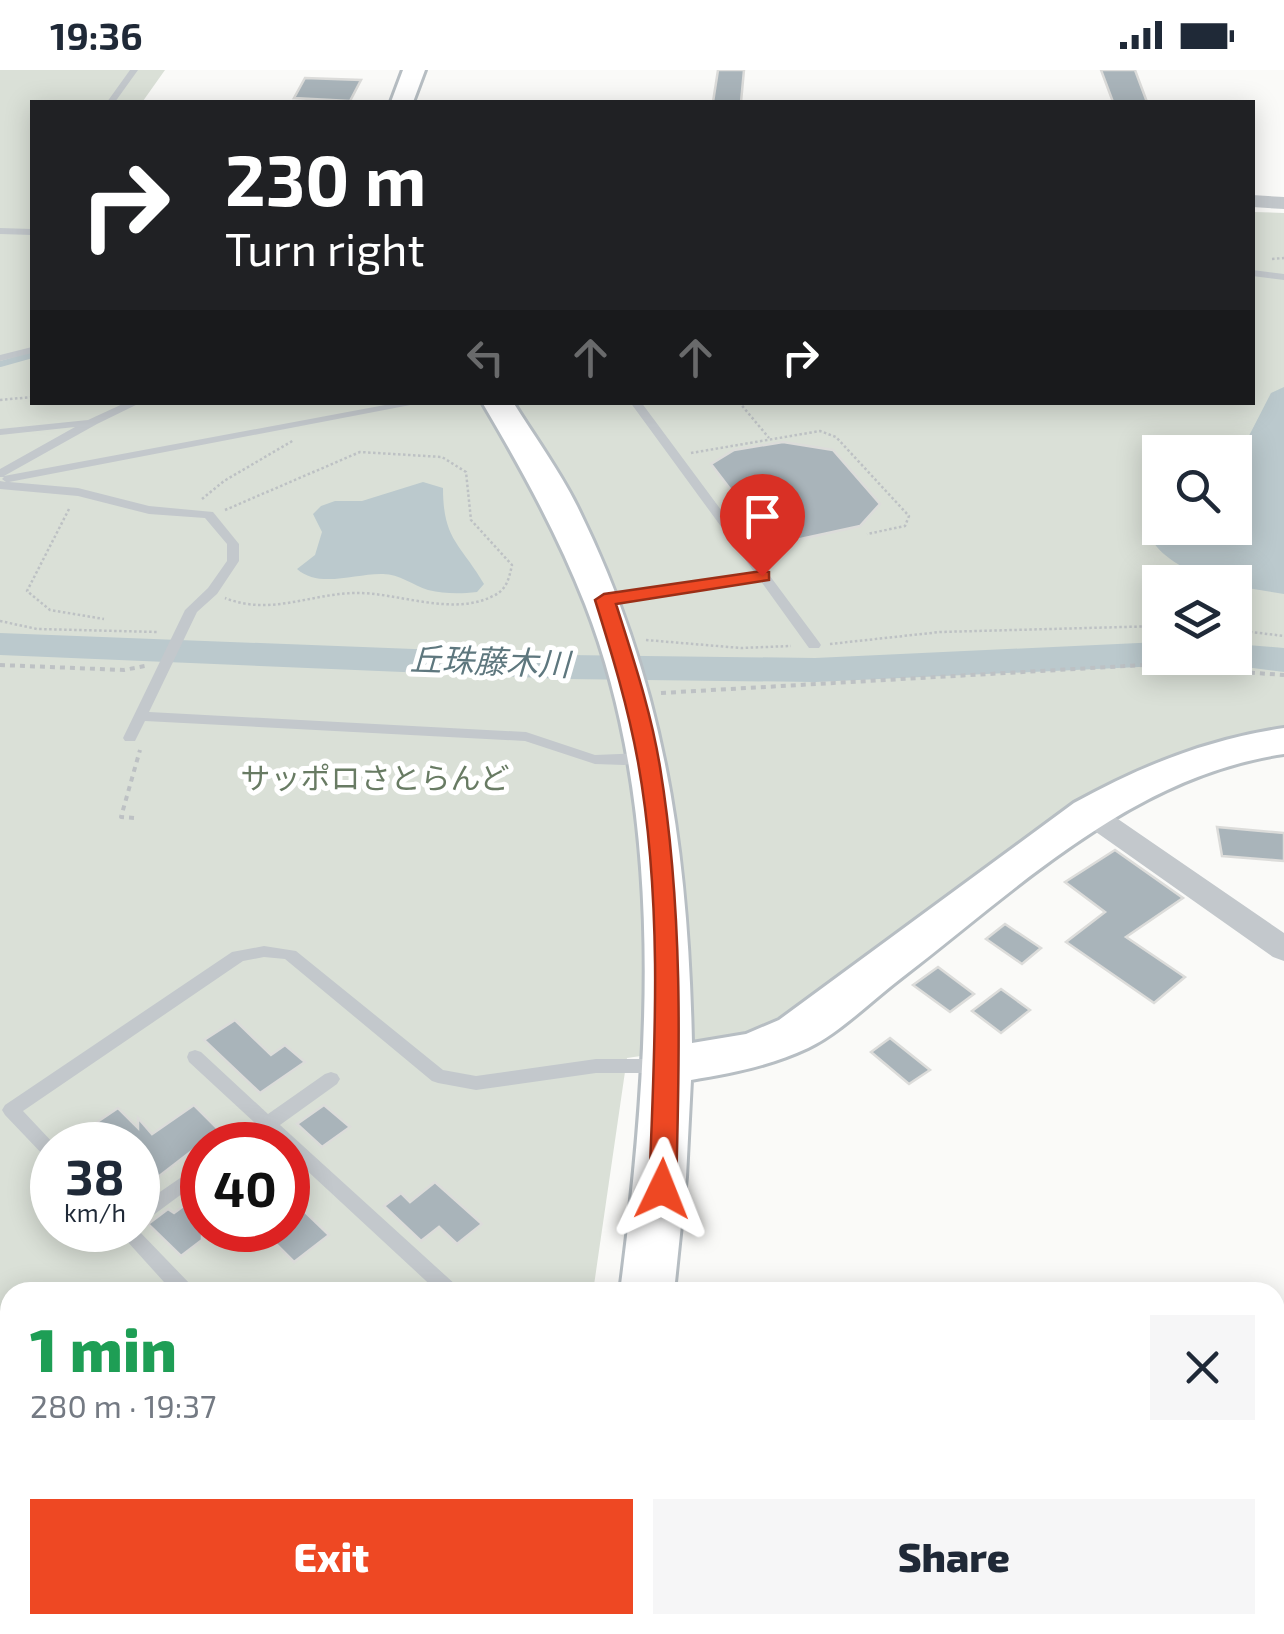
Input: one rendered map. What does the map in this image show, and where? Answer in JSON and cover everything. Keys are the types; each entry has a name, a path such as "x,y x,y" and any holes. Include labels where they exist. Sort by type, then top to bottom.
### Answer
{"street":[{"path":"403,100 414,70"},
{"path":"1255,202 1284,203"},
{"path":"500,405 554,487 604,600 634,644 648,695 648,758 665,896 667,1066 662,1189 648,1282"},
{"path":"667,1066 752,1052 796,1033 1090,814 1140,784 1206,758 1284,741"},
{"path":"1090,814 1284,949"}],"lane":[{"path":"112,100 134,70"},
{"path":"0,231 30,232"},
{"path":"1255,273 1284,277"},
{"path":"0,358 30,350"},
{"path":"0,480 93,422 130,405"},
{"path":"0,480 406,405"},
{"path":"638,405 814,645"},
{"path":"0,432 93,422"},
{"path":"0,480 78,492 149,510 210,515 233,544 232,561 212,591 191,610 130,738"},
{"path":"604,600 762,576"},
{"path":"139,716 526,737 576,758 604,763 648,758"},
{"path":"30,1130 11,1110 238,956 254,952 274,950 290,955 438,1076 476,1083 596,1066 667,1066"},
{"path":"195,1057 264,1122"},
{"path":"269,1122 331,1079"},
{"path":"310,1164 439,1282"},
{"path":"147,1252 175,1282"}],"path":[{"path":"0,400 30,397"},
{"path":"742,405 769,438"},
{"path":"194,513 218,482 285,447 295,438 297,426"},
{"path":"690,453 820,431 836,437 909,516 905,526 867,534"},
{"path":"210,515 360,452 442,457 466,472 471,520 512,565 513,576 492,595 455,604 360,592 253,608 212,591"},
{"path":"78,492 27,591 42,608 104,619"},
{"path":"0,620 37,629 177,636"},
{"path":"634,644 742,648 940,632 1142,626"},
{"path":"1252,632 1284,636"},
{"path":"0,666 124,670 165,662"},
{"path":"648,695 1144,665 1284,675"},
{"path":"130,738 128,745 141,751 121,818 134,818"}],"green space":[{"name":"サッポロさとらんど","path":"0,70 165,70 144,100 30,100 30,405 1255,405 1255,212 1284,213 1284,731 1201,747 1122,777 1059,819 796,1015 724,1044 627,1058 594,1282 0,1282"}],"shaded area":[{"path":"1284,387 1284,594 1252,589 1252,565 1179,565 1156,545 1252,545 1249,435 1271,393"},
{"path":"423,482 443,488 446,519 454,540 484,584 477,592 428,590 389,574 327,579 297,569 315,555 322,532 313,514 321,506 335,501 362,501"}],"building":[{"path":"718,70 744,70 741,100 713,100"},
{"path":"1101,70 1135,70 1146,100 1112,100"},
{"path":"305,78 361,80 351,100 294,98"},
{"path":"783,442 833,450 880,504 860,526 773,545 711,464 734,450"},
{"path":"1217,827 1284,833 1284,861 1222,856"},
{"path":"1115,850 1183,898 1126,937 1185,977 1154,1003 1066,942 1105,912 1065,882"},
{"path":"1005,924 1041,948 1022,964 986,939"},
{"path":"938,967 974,994 950,1012 913,985"},
{"path":"1001,989 1030,1010 1001,1033 972,1011"},
{"path":"235,1020 271,1055 285,1045 305,1062 260,1093 204,1040"},
{"path":"890,1038 930,1070 909,1084 871,1052"},
{"path":"194,1105 211,1122 180,1122 180,1160 160,1175 160,1128"},
{"path":"324,1105 350,1127 322,1147 310,1136 310,1122 300,1122"},
{"path":"118,1108 132,1122 97,1122"},
{"path":"435,1182 482,1224 457,1244 439,1227 421,1241 384,1206 401,1193 410,1202"},
{"path":"168,1209 174,1213 180,1209 180,1252 186,1252 181,1256 160,1236 160,1215"},
{"path":"310,1217 329,1235 310,1250"},
{"path":"284,1252 307,1252 294,1262"}],"waterway":[{"path":"0,364 30,356"},
{"name":"丘珠藤木川","path":"0,644 567,667 815,670 1142,655"},
{"name":"丘珠藤木川","path":"1252,657 1284,660"}],"route":[{"path":"662,1189 667,1066 665,896 650,766 635,697 604,600 762,576"}]}
